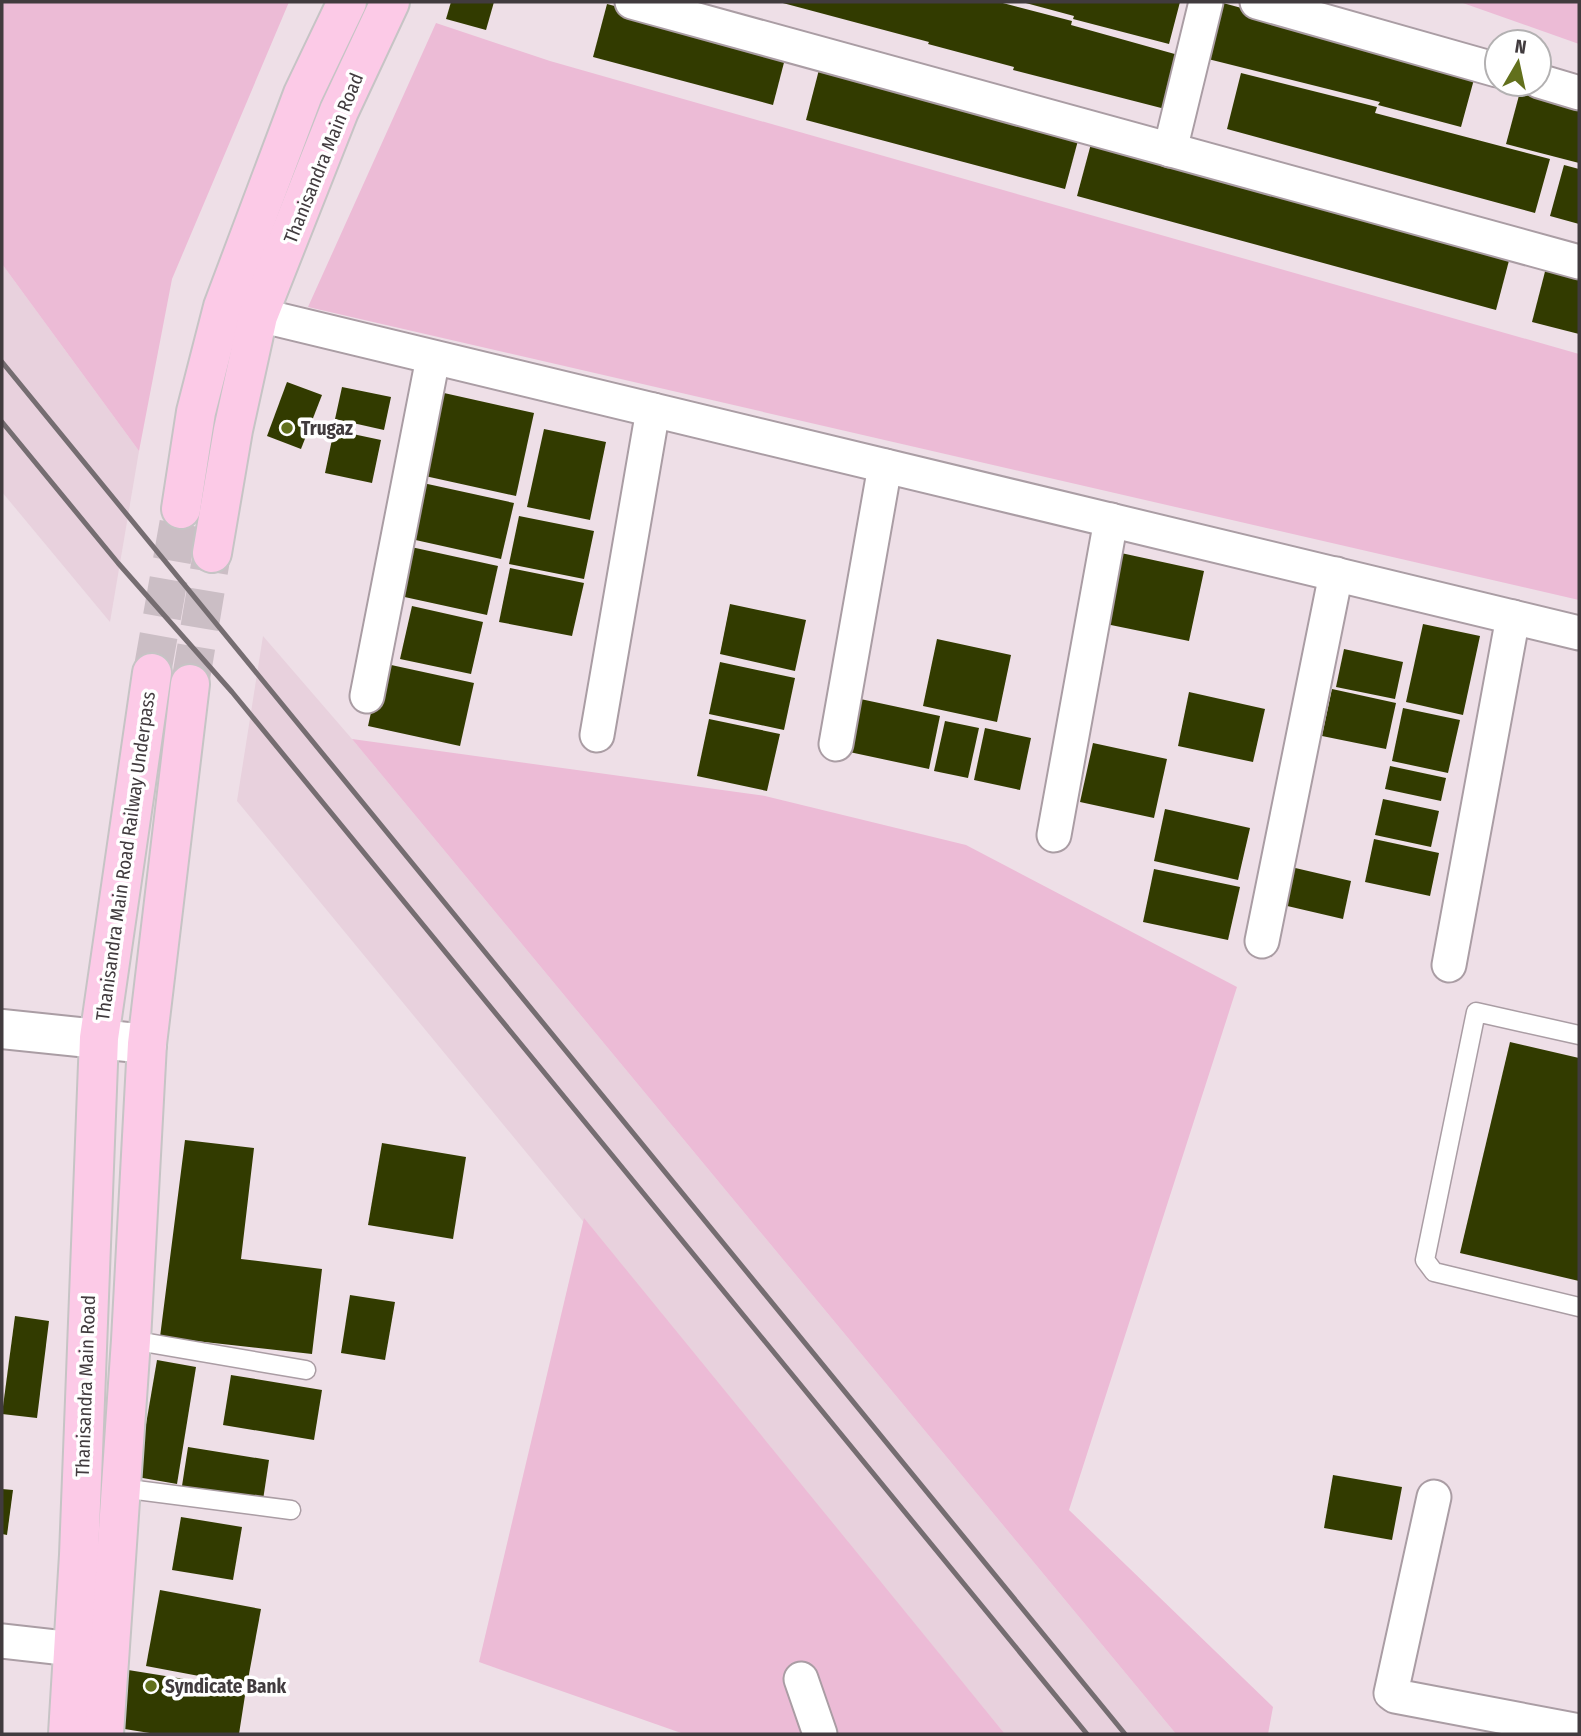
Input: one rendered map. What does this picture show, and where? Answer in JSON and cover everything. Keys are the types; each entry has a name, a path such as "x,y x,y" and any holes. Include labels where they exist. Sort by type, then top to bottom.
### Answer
{"main road":[{"name":"Thanisandra Main Road","path":"241,311 303,94 347,2"},
{"name":"Thanisandra Main Road","path":"241,311 340,111 390,2"},
{"path":"181,509 196,412 241,311"},
{"path":"212,554 233,430 241,311"},
{"name":"Thanisandra Main Road Railway Underpass","path":"99,1038 152,673"},
{"path":"147,1044 190,684"},
{"name":"Thanisandra Main Road","path":"68,1734 99,1038"},
{"name":"Thanisandra Main Road","path":"104,1734 131,1340 147,1044"}],"street":[{"path":"632,2 1579,262"},
{"path":"1170,150 1206,2"},
{"path":"1257,2 1483,66"},
{"path":"1553,86 1579,93"},
{"path":"241,311 1579,633"},
{"path":"367,696 433,358"},
{"path":"597,735 653,410"},
{"path":"836,744 885,466"},
{"path":"1054,835 1111,520"},
{"path":"1262,941 1335,574"},
{"path":"1449,965 1513,617"},
{"path":"2,1029 147,1044"},
{"path":"1434,1497 1391,1693 1395,1696 1579,1731"},
{"path":"2,1641 73,1649"},
{"path":"801,1679 820,1734"}],"lane":[{"path":"1579,1035 1476,1012 1425,1260 1434,1272 1579,1307"},
{"path":"131,1340 306,1370"},
{"path":"121,1488 291,1510"}],"shaded area":[{"path":"2,2 289,2 172,279 139,451 2,264"},
{"path":"1460,2 1579,2 1579,44 1553,35 1553,28 1534,28"},
{"path":"436,23 550,61 1579,354 1579,600 308,307"},
{"path":"2,264 139,451 110,622 2,492"},
{"path":"263,636 352,739 1176,1734 1005,1734 237,801"},
{"path":"352,739 765,796 966,845 1237,987 1069,1510 1273,1707 1268,1734 1176,1734"},
{"path":"584,1218 1005,1734 684,1734 479,1662"}],"building":[{"path":"451,2 494,2 486,30 446,19"},
{"path":"779,2 999,2 1072,21 1071,25 1189,58 1173,111 1013,70 1014,67 928,44 929,42"},
{"path":"1022,2 1180,2 1169,44 1073,19 1074,16"},
{"path":"1223,3 1476,72 1461,127 1378,105 1380,102 1208,59"},
{"path":"607,4 787,51 773,105 593,57"},
{"path":"821,62 1080,133 1065,189 806,120"},
{"path":"1241,73 1377,107 1375,113 1550,159 1535,213 1227,129"},
{"path":"1553,97 1579,104 1579,163 1506,144 1518,98"},
{"path":"1092,140 1511,253 1496,310 1077,196"},
{"path":"1564,165 1579,169 1579,224 1550,216"},
{"path":"1548,260 1579,268 1579,334 1532,322"},
{"path":"287,382 322,395 301,449 267,436"},
{"path":"342,387 391,397 384,430 335,419"},
{"path":"444,393 534,413 516,496 425,476"},
{"path":"544,429 606,442 590,520 527,507"},
{"path":"334,430 381,440 372,483 325,473"},
{"path":"423,483 514,503 501,559 411,539"},
{"path":"519,516 594,531 584,579 509,564"},
{"path":"411,547 498,566 487,615 400,596"},
{"path":"1121,553 1204,571 1189,641 1106,624"},
{"path":"510,568 584,583 572,636 499,622"},
{"path":"730,604 806,620 795,671 720,654"},
{"path":"412,606 483,622 471,674 400,659"},
{"path":"1423,624 1480,636 1463,715 1406,702"},
{"path":"937,639 1011,655 997,722 923,706"},
{"path":"1344,649 1403,662 1395,699 1336,687"},
{"path":"720,662 795,678 784,730 709,714"},
{"path":"382,663 474,683 460,746 368,726"},
{"path":"1332,689 1396,703 1386,749 1322,736"},
{"path":"1189,692 1265,709 1253,762 1178,746"},
{"path":"851,697 940,716 929,769 840,750"},
{"path":"1403,708 1460,720 1448,773 1392,761"},
{"path":"709,719 780,734 767,791 697,776"},
{"path":"945,721 979,728 968,778 934,771"},
{"path":"985,728 1031,738 1020,790 974,780"},
{"path":"1093,743 1167,759 1154,818 1080,802"},
{"path":"1390,766 1446,778 1441,801 1385,789"},
{"path":"1383,799 1439,811 1431,847 1375,835"},
{"path":"1165,809 1250,828 1238,880 1154,861"},
{"path":"1374,839 1439,853 1430,896 1365,882"},
{"path":"1291,867 1351,881 1343,919 1283,905"},
{"path":"1154,869 1240,887 1228,940 1143,922"},
{"path":"1510,1042 1579,1058 1579,1281 1460,1253"},
{"path":"185,1140 254,1148 241,1259 322,1269 312,1354 160,1337"},
{"path":"382,1143 466,1157 453,1239 368,1225"},
{"path":"350,1295 395,1302 385,1360 341,1353"},
{"path":"15,1316 49,1321 37,1418 2,1414"},
{"path":"157,1360 196,1367 177,1484 137,1477"},
{"path":"231,1375 322,1390 314,1440 223,1425"},
{"path":"188,1447 269,1460 263,1500 182,1486"},
{"path":"1333,1475 1402,1487 1392,1540 1324,1528"},
{"path":"2,1489 13,1490 7,1535 2,1534"},
{"path":"181,1517 242,1527 233,1580 172,1570"},
{"path":"160,1590 261,1609 247,1685 146,1666"},
{"path":"122,1669 246,1689 239,1734 156,1734 112,1727"}],"tunnel":[{"path":"152,673 181,509"},
{"path":"190,684 212,553"}],"railway":[{"path":"2,362 1125,1734"},
{"path":"2,422 118,563 232,692 1087,1734"}],"place":[{"name":"Trugaz","path":"287,428"},
{"name":"Syndicate Bank","path":"151,1686"}]}
